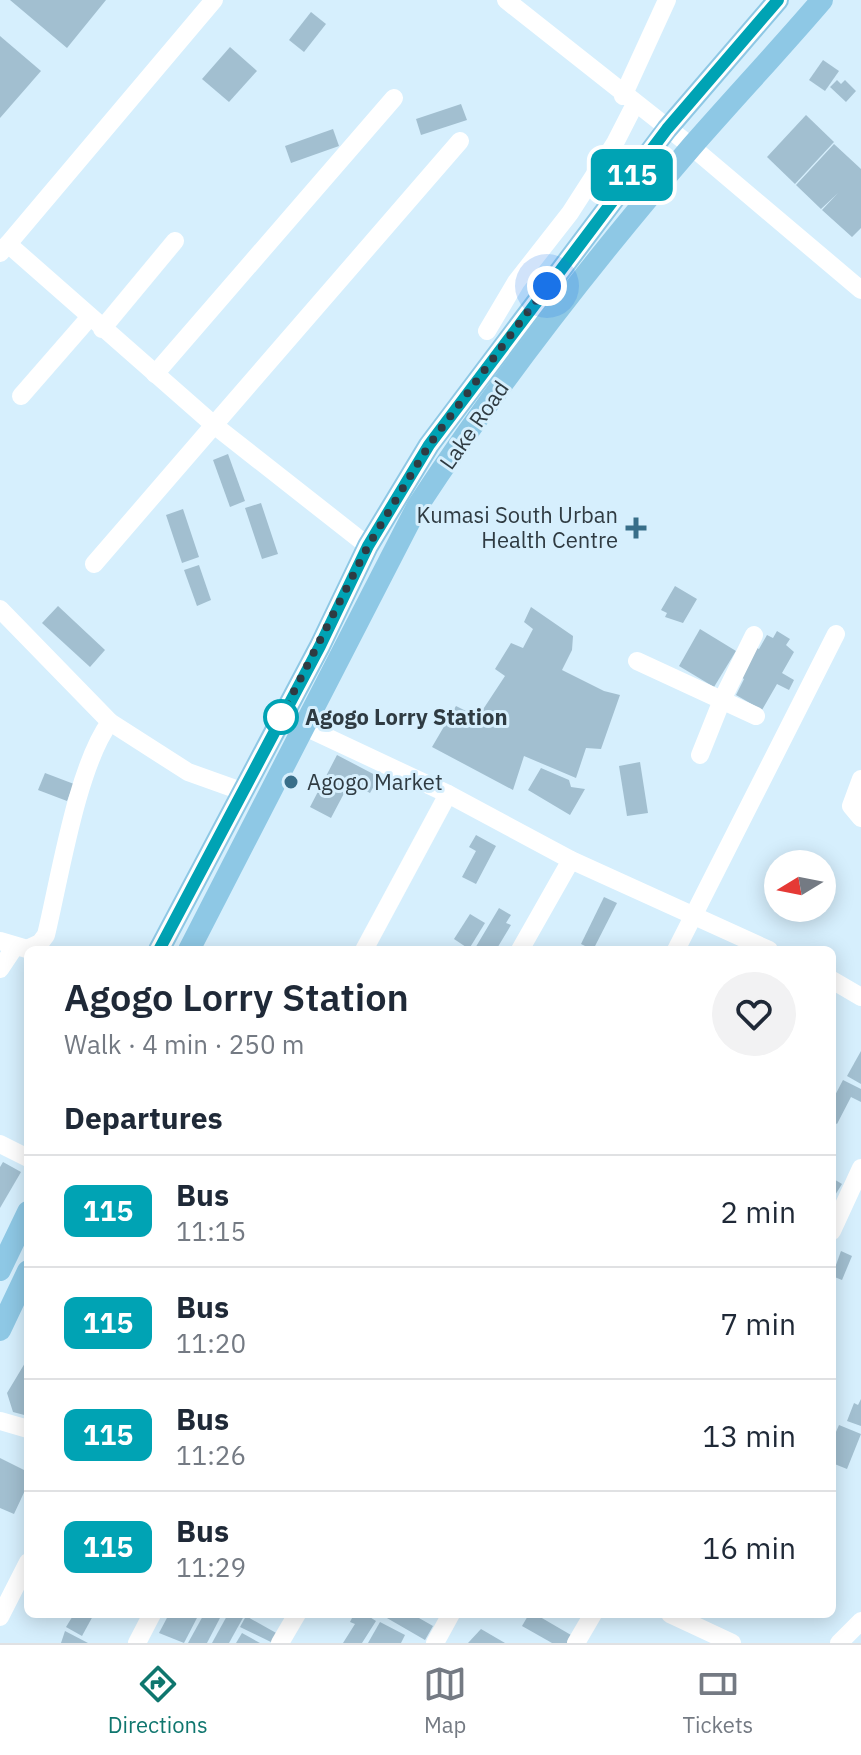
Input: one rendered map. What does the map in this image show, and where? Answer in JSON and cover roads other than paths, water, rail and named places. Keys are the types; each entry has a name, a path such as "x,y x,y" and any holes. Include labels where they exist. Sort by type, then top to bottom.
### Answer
{"main road":[{"name":"Lake Road","path":"161,946 244,792 368,546 455,408 667,129 778,0"},
{"name":"Lake Road","path":"191,946 417,507 451,455 553,317 692,147 822,0"},
{"path":"0,1270 24,1220"},
{"path":"0,1330 24,1279"}],"street":[{"path":"214,0 4,248 214,425 368,546"},
{"path":"506,0 692,147 861,290"},
{"path":"487,331 516,282 585,190 629,100 667,0"},
{"path":"155,374 394,98"},
{"path":"94,564 460,141"},
{"path":"21,396 96,324 175,241"},
{"path":"0,609 110,722 188,772 244,792"},
{"path":"678,946 836,634"},
{"path":"700,755 722,700 754,635"},
{"path":"637,661 756,716"},
{"path":"35,946 46,935 90,759 110,722"},
{"path":"303,726 448,794 571,860 760,946"},
{"path":"861,779 851,799 853,811 861,818"},
{"path":"366,946 448,794"},
{"path":"522,946 571,860"},
{"path":"0,969 7,945"},
{"path":"836,982 861,997"},
{"path":"0,1144 24,1156"},
{"path":"836,1222 861,1168"},
{"path":"0,1421 24,1428"},
{"path":"0,1617 24,1570"},
{"path":"137,1643 150,1618"},
{"path":"280,1643 295,1618"},
{"path":"435,1643 449,1618"},
{"path":"576,1643 591,1618"},
{"path":"679,1618 732,1643"},
{"path":"839,1643 861,1621"}],"place":[{"name":"Kumasi South Urban Health Centre","path":"636,528"},
{"name":"Agogo Lorry Station","path":"281,717"},
{"name":"Agogo Market","path":"291,782"}]}
